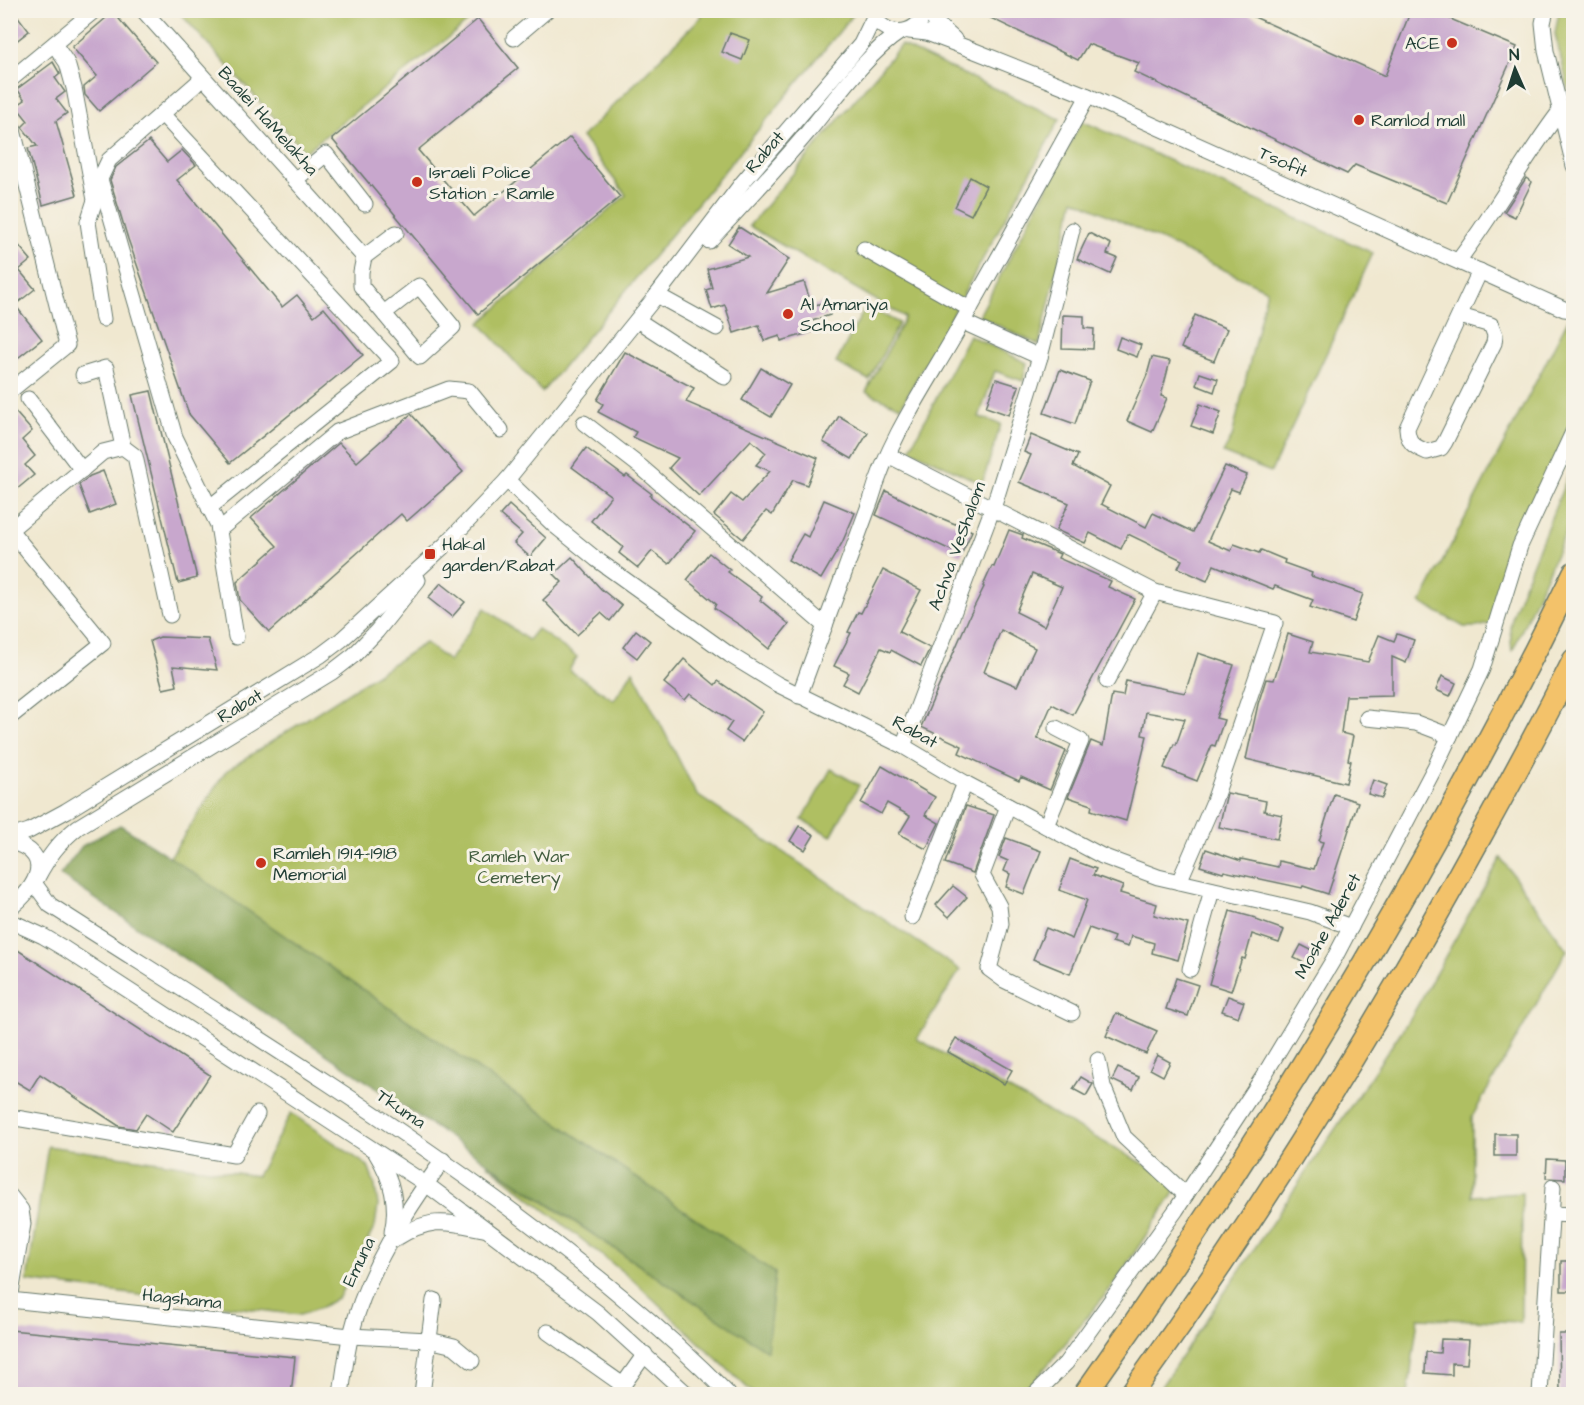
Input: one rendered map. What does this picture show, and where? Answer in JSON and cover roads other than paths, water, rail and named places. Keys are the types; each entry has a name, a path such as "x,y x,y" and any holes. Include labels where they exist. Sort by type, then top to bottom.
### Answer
{"highway":[{"path":"1084,1395 1145,1309 1239,1168 1329,1024 1467,782 1574,573"},
{"path":"1131,1395 1177,1331 1271,1189 1362,1044 1440,910 1574,660"}],"street":[{"path":"10,80 95,10"},
{"name":"Baalei HaMelakha","path":"142,10 364,257"},
{"path":"514,38 547,10"},
{"name":"Rabat","path":"657,295 755,193 873,54 887,40 921,22 927,10"},
{"name":"Tsofit","path":"927,10 936,23 952,38 975,51"},
{"path":"1546,10 1543,23 1546,51 1574,165"},
{"name":"Rabat","path":"10,837 29,831 66,811 321,655 341,640 445,545 507,480 657,295 743,182 861,44 873,14"},
{"name":"Tsofit","path":"873,14 885,28 927,33 1088,96 1564,309 1574,310"},
{"path":"54,44 67,63 74,88 95,200 88,222 103,319"},
{"path":"203,78 109,160 100,179 175,437 219,530 236,638"},
{"path":"800,696 879,472 906,417 966,315 1088,96"},
{"path":"1458,261 1496,208 1538,140 1561,110"},
{"path":"162,114 392,361 209,507"},
{"path":"10,118 67,345 10,391"},
{"path":"295,180 326,154 365,204"},
{"name":"Achva VeShalom","path":"903,746 992,509 1040,357 1072,230"},
{"path":"384,313 419,286 453,327 420,357 361,286 364,257 396,233"},
{"path":"864,249 966,315 1040,357"},
{"path":"1460,316 1491,324 1495,335 1494,343 1445,442 1434,451 1427,452 1413,446 1408,440 1407,428 1480,271"},
{"path":"657,295 717,328"},
{"path":"637,320 725,377"},
{"path":"83,375 105,368 123,447 135,456 170,615"},
{"path":"219,530 337,432 395,411 435,393 450,389 469,392 501,430"},
{"path":"28,399 82,470"},
{"path":"584,423 641,467 825,626"},
{"name":"Moshe Aderet","path":"1035,1395 1066,1363 1186,1195 1263,1077 1335,957 1450,736 1482,669 1520,546 1574,430"},
{"path":"10,717 103,643 11,530 103,452 123,447"},
{"path":"888,455 1155,592 1275,623 1214,801 1179,882"},
{"name":"Rabat","path":"507,480 554,525 596,559 730,654 777,684 903,746 965,783 1102,856 1179,882 1301,909 1351,927"},
{"name":"Rabat","path":"10,908 25,895 62,840 78,827 301,692 354,655 377,631 445,545"},
{"path":"1107,681 1155,592"},
{"path":"1367,718 1416,723 1450,736"},
{"path":"1046,826 1081,741 1056,728"},
{"path":"912,917 965,783"},
{"path":"1008,806 982,875 999,906 1001,924 989,969 1004,980 1072,1014"},
{"path":"10,842 25,847 34,856 38,866 35,880"},
{"name":"Tkuma","path":"35,880 50,905 443,1160 616,1290 696,1362 728,1395"},
{"path":"1190,969 1212,890"},
{"path":"10,921 65,949 426,1184 598,1313 687,1395"},
{"path":"1098,1060 1103,1086 1124,1137 1186,1195"},
{"path":"10,1117 234,1155 257,1114"},
{"path":"372,1148 392,1184 396,1214 390,1242"},
{"name":"Emuna","path":"341,1395 350,1336 368,1284 380,1258 443,1160"},
{"path":"1540,1395 1552,1187"},
{"path":"10,1196 21,1210 23,1224 10,1300"},
{"path":"1551,1214 1574,1215"},
{"path":"390,1242 413,1227 429,1223 446,1222 489,1230"},
{"name":"Hagshama","path":"10,1300 350,1336 429,1340 454,1346 472,1361"},
{"path":"422,1395 434,1300"},
{"path":"548,1332 621,1390 645,1354"}],"place":[{"name":"ACE","path":"1452,43"},
{"name":"Ramlod mall","path":"1359,120"},
{"name":"Israeli Police Station - Ramle","path":"417,182"},
{"name":"Al Amariya School","path":"788,314"},
{"name":"Hakal garden/Rabat","path":"430,554"},
{"name":"Ramleh 1914-1918 Memorial","path":"261,863"}],"park label":[{"name":"Ramleh War Cemetery","path":"519,866"}]}
